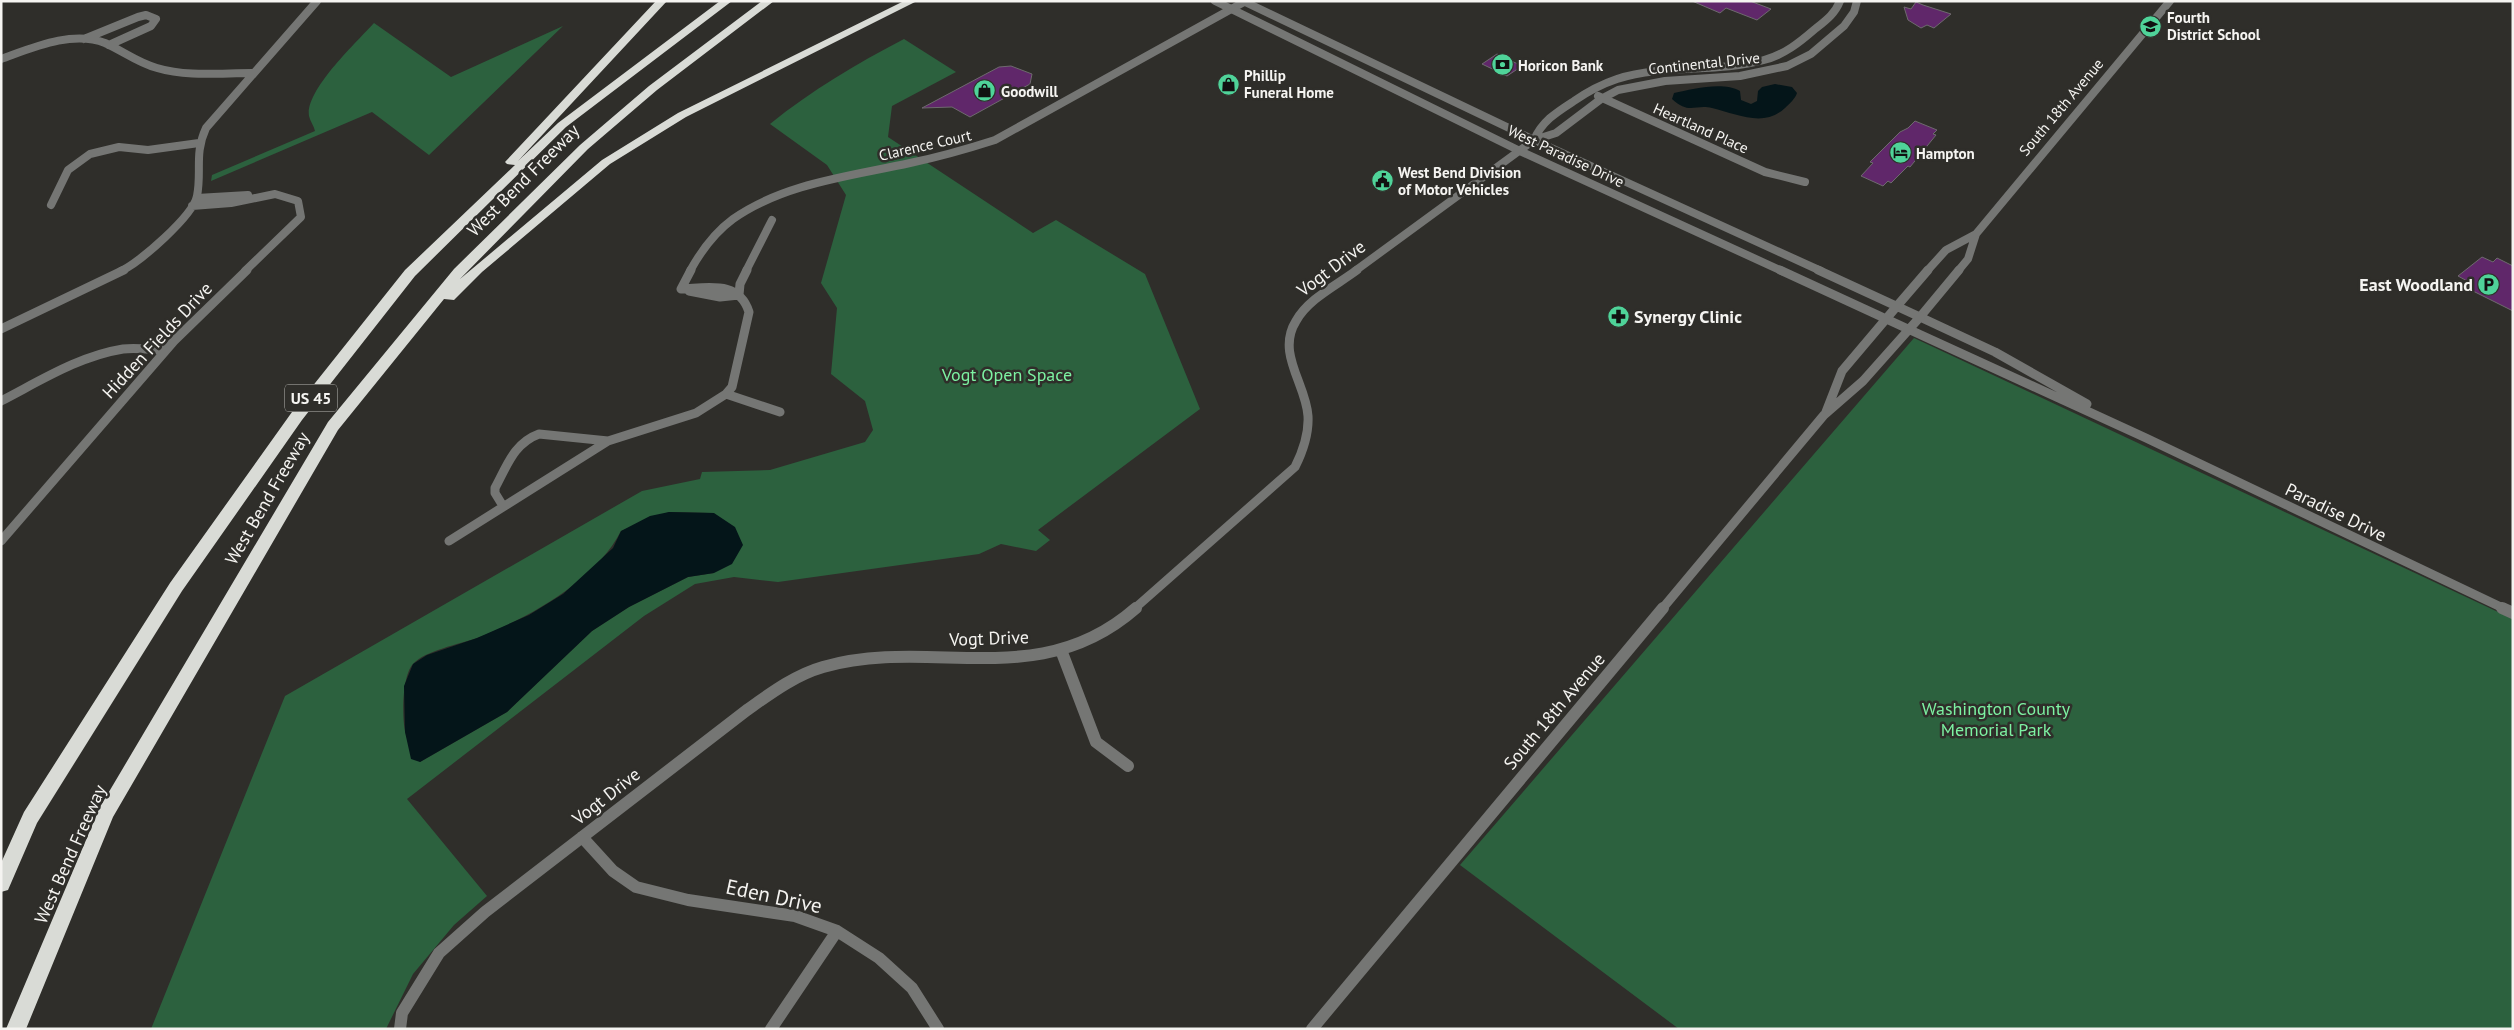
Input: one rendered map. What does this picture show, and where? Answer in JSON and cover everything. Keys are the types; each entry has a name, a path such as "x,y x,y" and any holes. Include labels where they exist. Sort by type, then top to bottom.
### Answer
{"highway":[{"path":"410,273 584,82 662,1"},
{"name":"West Bend Freeway","path":"1,884 30,818 176,587 296,416 410,273 562,125 727,1"},
{"name":"West Bend Freeway","path":"16,1029 106,813 333,426 459,272 584,147 653,88 769,1"},
{"path":"408,336 478,269 606,162 682,115 912,1"}],"street":[{"path":"1,329 126,269 172,232 197,198 199,143 206,128 252,73 317,1"},
{"name":"West Paradise Drive","path":"1215,1 1520,151 1908,328"},
{"name":"Continental Drive","path":"1534,140 1540,125 1588,90 1615,78 1656,70 1731,66 1764,60 1790,50 1832,16 1840,1"},
{"name":"Continental Drive","path":"1534,140 1556,133 1601,98 1634,85 1666,80 1735,76 1782,67 1807,56 1836,33 1849,20 1857,8 1857,1"},
{"name":"South 18th Avenue","path":"1312,1029 1824,415 1863,380 1908,328 1920,317 1968,259 1976,234 2170,1"},
{"name":"West Paradise Drive","path":"1243,2 1534,140 1920,317"},
{"name":"Clarence Court","path":"739,295 726,299 716,298 681,289 687,270 709,241 726,225 760,204 784,193 978,147 995,140 1243,2"},
{"path":"84,40 129,19 146,15 156,19 156,23 151,26 109,45"},
{"path":"1,59 55,42 84,40 100,41 144,65 164,70 189,73 252,73"},
{"name":"Heartland Place","path":"1588,90 1601,98 1765,172 1805,182"},
{"name":"Vogt Drive","path":"400,1029 402,1013 440,953 485,912 747,710 784,685 822,667 860,660 905,655 965,659 1021,658 1061,650 1098,636 1122,620 1295,467 1304,449 1307,408 1290,362 1289,346 1294,324 1301,312 1534,140"},
{"path":"51,205 68,170 90,154 118,146 148,150 199,143"},
{"name":"Hidden Fields Drive","path":"3,538 166,350 301,217 298,201 290,195 275,193 251,196 237,202 192,206"},
{"name":"Hidden Fields Drive","path":"197,198 240,194 251,196"},
{"path":"449,541 608,441 669,424 696,412 726,394 732,387 749,312 746,302 739,295 740,284 772,220"},
{"name":"South 18th Avenue","path":"1824,415 1842,371 1946,250 1976,234"},
{"name":"Paradise Drive","path":"1920,317 1995,352 2146,438"},
{"name":"Paradise Drive","path":"1908,328 2146,438 2513,613"},
{"path":"1,401 79,363 125,349 166,350"},
{"path":"726,394 780,412"},
{"path":"503,506 495,493 495,488 520,442 530,436 540,434 608,441"},
{"path":"1061,650 1096,742 1128,766"},
{"name":"Eden Drive","path":"582,837 613,871 636,887 688,900 794,916 837,931 879,958 912,988 938,1029"},
{"path":"771,1029 837,931"}],"green space":[{"path":"374,23 451,77 563,26 429,155 372,112 211,181 212,175 315,131 309,116 310,105 315,93 323,80"},
{"name":"Vogt Open Space","path":"904,39 956,72 892,106 888,137 1033,233 1056,220 1145,274 1200,409 1038,530 1050,540 1036,551 1001,544 979,554 778,582 734,577 695,584 644,616 407,799 487,896 454,925 413,974 386,1029 151,1029 285,696 642,491 700,479 702,472 770,470 865,442 873,430 865,401 831,374 837,308 821,283 846,195 827,165 770,124 818,89","holes":["669,512 714,513 714,573 688,577 629,607 592,631 507,712 420,762 406,735 403,716 407,677 409,670 418,659 497,630 538,609 577,582 595,566 621,531"]},
{"name":"Washington County Memorial Park","path":"1914,338 2513,619 2513,1029 1679,1029 1460,865"}],"shaded area":[{"path":"1775,84 1792,87 1797,93 1785,108 1777,114 1768,117 1750,118 1706,107 1688,108 1683,107 1672,99 1674,93 1716,86 1733,88 1740,91 1741,100 1751,104 1757,101 1758,91 1762,87"},
{"path":"669,512 714,513 735,527 743,545 732,564 714,573 688,577 629,607 592,631 507,712 420,762 411,759 405,732 404,686 413,664 427,655 477,638 529,615 563,594 613,548 621,531 650,516"}],"building":[{"path":"1692,1 1750,1 1771,9 1757,20 1726,8 1720,13"},
{"path":"1916,2 1951,14 1934,28 1927,25 1921,28 1908,20 1904,7 1911,9"},
{"name":"Horicon Bank","path":"1497,54 1522,66 1507,76 1482,64"},
{"name":"Goodwill","path":"1011,66 1032,74 1030,84 970,117 952,107 922,108 999,67"},
{"name":"Hampton","path":"1915,121 1937,130 1933,134 1936,135 1910,167 1908,166 1891,183 1888,181 1883,186 1861,176 1873,163 1870,162 1900,132 1908,128"},
{"name":"East Woodland","path":"2482,257 2493,262 2497,258 2513,266 2513,311 2463,286 2469,282 2458,276"}],"place":[{"name":"Fourth District School","path":"2151,26"},
{"name":"Horicon Bank","path":"1502,65"},
{"name":"Phillip Funeral Home","path":"1228,84"},
{"name":"Goodwill","path":"985,91"},
{"name":"Hampton","path":"1900,153"},
{"name":"West Bend Division of Motor Vehicles","path":"1382,181"},
{"name":"East Woodland","path":"2489,284"},
{"name":"Synergy Clinic","path":"1618,316"}]}
